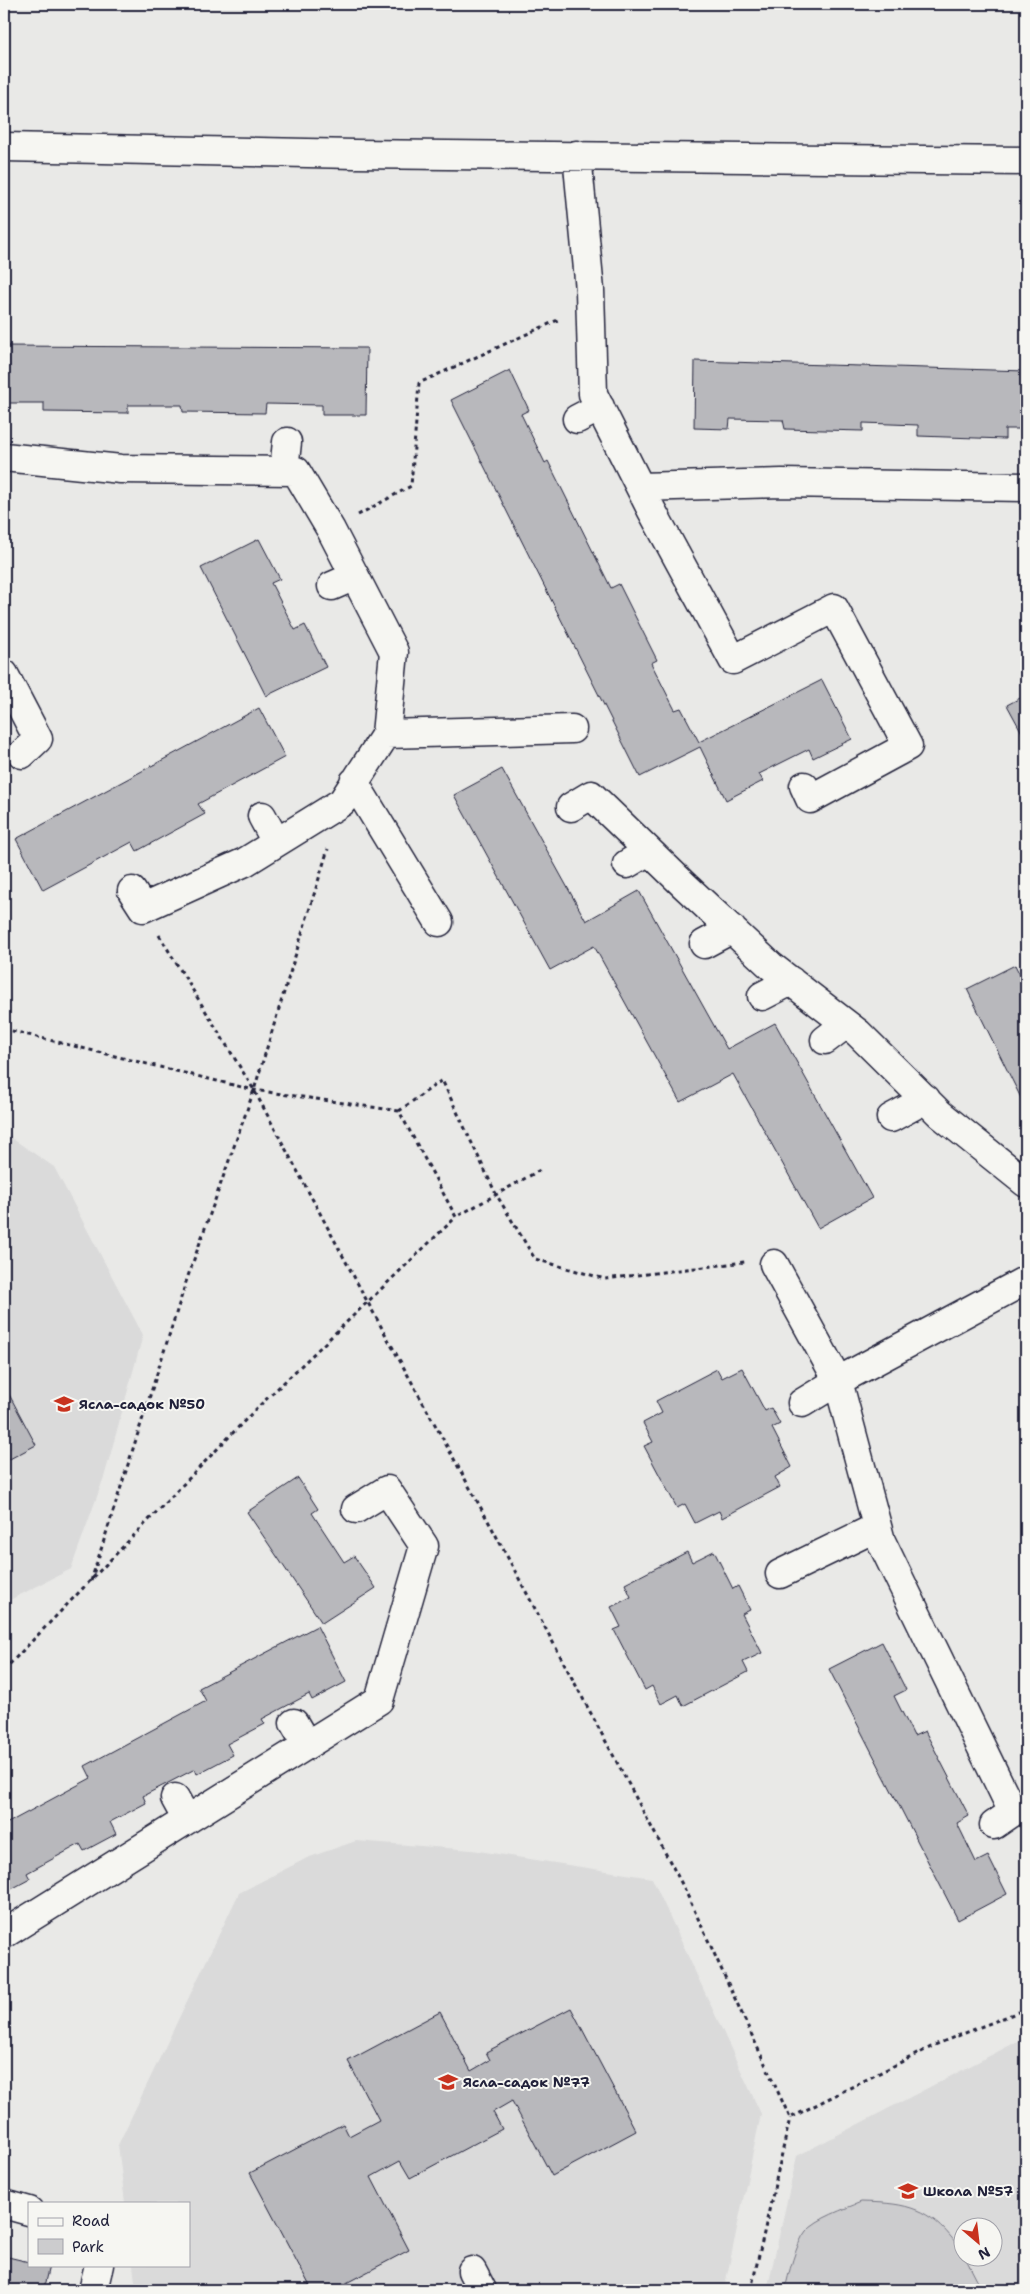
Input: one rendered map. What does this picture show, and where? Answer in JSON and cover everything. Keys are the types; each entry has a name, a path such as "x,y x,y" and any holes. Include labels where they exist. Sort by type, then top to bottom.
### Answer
{"street":[{"path":"4,147 1026,161"},
{"path":"576,155 591,305 593,394 589,413 640,487 653,535 723,665 834,608 908,746 810,798 804,786"},
{"path":"284,470 287,442"},
{"path":"10,450 121,469 152,457 296,471 331,530 344,581 394,652 386,734 342,802 245,862 138,899"},
{"path":"640,487 758,473 890,472 1026,482"},
{"path":"4,674 38,739 22,754"},
{"path":"386,734 572,729"},
{"path":"354,782 439,922"},
{"path":"571,806 591,795 638,858 732,929 791,981 835,1032 926,1099 940,1114 1026,1183"},
{"path":"262,816 276,842"},
{"path":"704,944 732,929"},
{"path":"762,996 791,981"},
{"path":"891,1118 926,1099"},
{"path":"774,1264 838,1381 881,1541 946,1696 1013,1812 994,1825"},
{"path":"802,1403 838,1381 1026,1280"},
{"path":"4,1934 62,1885 301,1734 379,1700 424,1546 387,1490 356,1509"},
{"path":"780,1574 877,1527"},
{"path":"4,2204 28,2211"},
{"path":"93,2290 99,2266"}],"path":[{"path":"331,530 411,486 419,383 591,305"},
{"path":"91,1581 187,1279 254,1090 328,848"},
{"path":"138,899 254,1090 367,1302 492,1528 684,1888 790,2118 751,2290"},
{"path":"4,1030 254,1090 398,1111 442,1080 496,1194 535,1259 605,1279 737,1262 774,1264"},
{"path":"398,1111 456,1217"},
{"path":"4,1670 254,1411 456,1217 540,1170"},
{"path":"790,2118 937,2044 1026,2009"}],"shaded area":[{"name":"Ясла-садок №50","path":"4,1133 54,1167 143,1335 105,1474 71,1569 4,1603"},
{"name":"Ясла-садок №77","path":"356,1841 472,1850 652,1878 761,2114 724,2290 136,2290 133,2266 190,2266 190,2202 125,2202 118,2145 239,1893 307,1858"},
{"name":"Школа №57","path":"1026,2037 1026,2290 767,2290 797,2156"}],"green space":[{"path":"861,2202 900,2205 921,2212 941,2226 952,2238 952,2266 970,2266 982,2290 785,2290 790,2268 802,2236 811,2226"}],"building":[{"path":"4,346 367,348 366,415 322,415 322,405 266,404 265,413 183,412 182,405 128,405 128,413 44,412 44,403 4,403"},
{"path":"695,361 1026,371 1026,429 1005,429 1005,439 918,436 918,425 863,423 863,431 785,429 783,420 730,419 729,429 694,428"},
{"path":"510,370 529,410 521,414 545,463 548,461 611,588 619,584 657,660 651,663 675,710 681,708 699,742 822,680 852,739 813,758 809,749 759,774 763,781 726,800 700,747 640,777 451,400"},
{"path":"259,539 280,579 271,583 295,630 305,625 326,667 266,696 201,568"},
{"path":"1026,695 1026,740 1007,705"},
{"path":"259,708 285,757 198,804 205,814 137,851 132,842 43,890 16,839"},
{"path":"502,769 586,921 639,891 727,1049 775,1023 872,1198 818,1228 733,1074 680,1102 594,946 550,970 454,795"},
{"path":"1015,965 1026,987 1026,1100 1023,1102 967,989"},
{"path":"742,1368 765,1411 771,1408 780,1424 772,1428 792,1467 775,1477 780,1487 722,1518 719,1511 695,1523 685,1504 677,1508 644,1446 653,1442 643,1423 662,1413 656,1401 717,1369 722,1378"},
{"path":"4,1385 36,1445 4,1462"},
{"path":"298,1478 318,1509 312,1513 344,1562 354,1556 376,1588 322,1623 247,1512"},
{"path":"714,1551 733,1589 738,1586 750,1610 742,1614 762,1653 743,1662 748,1672 683,1706 678,1695 661,1704 652,1686 645,1690 614,1630 621,1627 611,1607 631,1597 625,1584 687,1552 692,1562"},
{"path":"317,1626 346,1682 312,1700 309,1694 262,1719 265,1724 227,1744 233,1755 197,1774 195,1769 143,1796 146,1803 110,1822 116,1834 84,1851 80,1844 27,1873 30,1879 4,1893 4,1825 91,1778 85,1766 206,1701 199,1688"},
{"path":"882,1642 906,1690 894,1696 914,1736 925,1731 969,1816 957,1823 976,1862 988,1856 1007,1894 958,1920 829,1669"},
{"path":"571,2008 636,2131 552,2176 512,2101 493,2112 502,2129 410,2178 400,2161 371,2177 409,2250 333,2290 312,2290 250,2173 343,2124 349,2136 379,2120 348,2061 440,2012 471,2071 490,2060 486,2052"},
{"path":"4,2256 28,2262 28,2266 49,2266 43,2290 4,2290"}],"place":[{"name":"Ясла-садок №50","path":"64,1404"},
{"name":"Ясла-садок №77","path":"448,2082"},
{"name":"Школа №57","path":"908,2191"}]}
